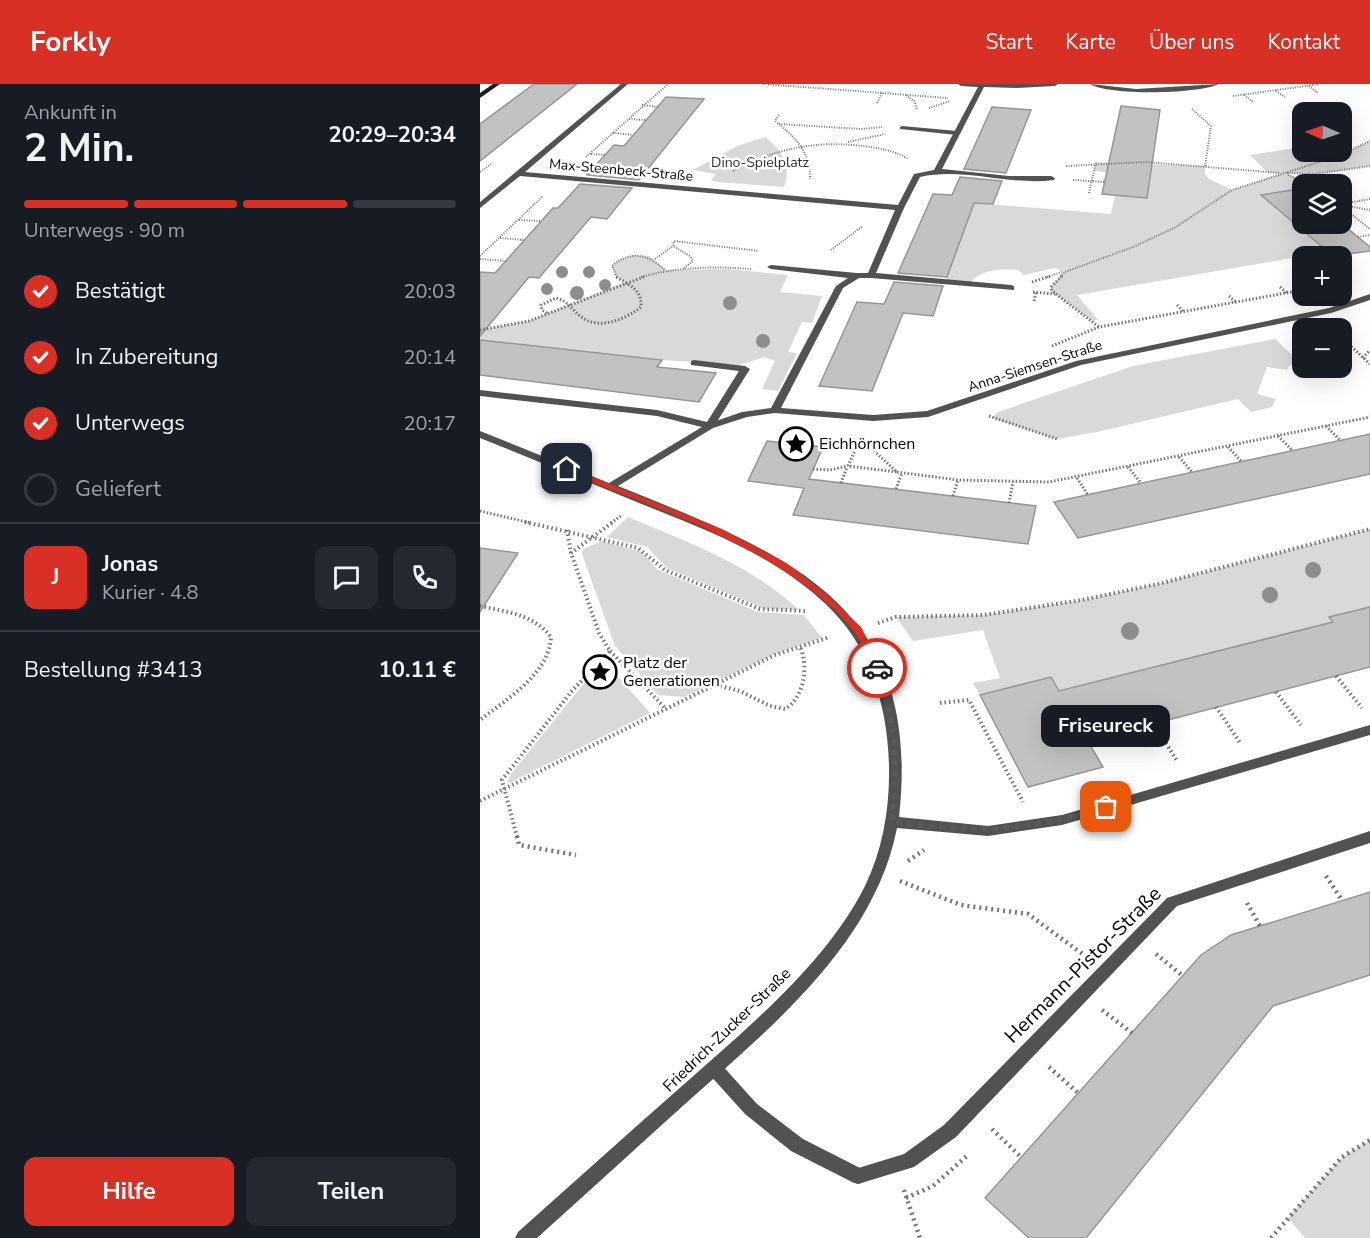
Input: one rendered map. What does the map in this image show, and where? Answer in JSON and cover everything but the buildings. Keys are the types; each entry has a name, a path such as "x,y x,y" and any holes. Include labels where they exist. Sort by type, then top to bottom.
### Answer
{"main road":[{"path":"480,96 497,84"}],"street":[{"name":"Max-Steenbeck-Straße","path":"480,206 625,84"},
{"path":"961,84 1055,84"},
{"path":"1093,84 1128,90 1161,90 1216,84"},
{"path":"937,171 982,85"},
{"path":"902,128 957,133"},
{"path":"871,275 917,176 937,171 1009,178 1051,178"},
{"name":"Max-Steenbeck-Straße","path":"519,174 900,209"},
{"path":"771,267 1011,288"},
{"path":"775,410 840,286 857,276"},
{"name":"Anna-Siemsen-Straße","path":"609,486 710,426 745,414 775,410 873,418 928,414 1079,363 1331,310 1370,297"},
{"path":"480,393 657,413 710,426 745,369 694,363"},
{"name":"Friedrich-Zucker-Straße","path":"480,434 721,532 783,565 823,596 858,629 873,658 887,693 897,761 893,822 880,864 861,905 827,952 774,1011 714,1068 524,1238"},
{"path":"893,822 988,831 1062,820 1370,730"},
{"name":"Hermann-Pistor-Straße","path":"714,1068 751,1109 797,1145 858,1176 908,1161 950,1131 1172,902 1370,837"}],"path":[{"path":"480,257 562,178 668,84"},
{"path":"763,84 958,99"},
{"path":"1232,96 1320,84"},
{"path":"790,93 795,86"},
{"path":"1308,86 1318,93"},
{"path":"1275,90 1285,97"},
{"path":"877,103 882,93"},
{"path":"906,95 915,102 917,114"},
{"path":"1243,95 1253,102"},
{"path":"642,105 658,106"},
{"path":"779,115 775,122 807,153 811,170 805,200"},
{"path":"628,118 646,120"},
{"path":"778,124 902,128"},
{"path":"612,133 633,135"},
{"path":"1011,288 1065,272 1133,247 1176,227 1232,190 1338,156 1370,141"},
{"path":"707,192 717,182 750,161 801,145 845,143 888,150 903,156 921,168 937,171"},
{"path":"590,154 605,155"},
{"path":"1089,193 1096,162"},
{"path":"1051,178 1063,166 1096,162 1205,166 1315,174 1370,166"},
{"path":"480,172 491,164"},
{"path":"1345,170 1350,173"},
{"path":"1282,173 1292,177"},
{"path":"1051,178 1105,182"},
{"path":"1352,203 1370,199"},
{"path":"1352,207 1370,210"},
{"path":"822,253 842,244 849,235 867,224 900,209"},
{"path":"1352,215 1370,229"},
{"path":"518,220 541,221"},
{"path":"1358,237 1370,235"},
{"path":"499,238 525,240"},
{"path":"655,259 673,246 674,241 769,252"},
{"path":"673,246 690,256 693,261 681,269"},
{"path":"547,314 542,310 541,304 548,300 563,299 585,319 607,322 626,318 641,307 642,300 636,288 611,270 617,261 633,255 655,259 665,270"},
{"path":"480,257 506,261"},
{"path":"480,330 530,321 625,282 665,270 727,267 758,270"},
{"path":"1065,272 1051,287 1052,291 1099,327 1292,292"},
{"path":"1280,287 1288,293"},
{"path":"1034,301 1036,292"},
{"path":"1229,296 1236,302"},
{"path":"1177,305 1184,312"},
{"path":"1125,315 1130,322"},
{"path":"1352,347 1370,364"},
{"path":"1363,357 1370,350"},
{"path":"813,469 830,471 848,466 958,480 1049,482 1370,417"},
{"path":"992,418 1057,439"},
{"path":"1326,426 1341,441"},
{"path":"854,432 900,473"},
{"path":"1278,436 1293,451"},
{"path":"841,483 858,441"},
{"path":"1228,446 1242,462"},
{"path":"1178,456 1192,472"},
{"path":"1128,467 1141,483"},
{"path":"896,489 900,473"},
{"path":"1077,478 1089,495"},
{"path":"953,496 958,480"},
{"path":"1009,502 1013,482"},
{"path":"480,511 596,536 643,550 665,570 760,609 801,612"},
{"path":"571,553 627,511"},
{"path":"480,801 775,655 896,617 983,615 1082,600 1162,583 1370,529"},
{"path":"567,530 571,553 599,633 610,651 666,709"},
{"path":"480,606 532,617 549,628 553,638 549,653 539,668 521,687 480,720"},
{"path":"715,685 746,693 771,708 787,708 793,704 798,695 806,669 806,660 800,647"},
{"path":"576,855 519,845 502,780 508,769 571,692 610,651"},
{"path":"1336,676 1364,711"},
{"path":"1276,692 1304,728"},
{"path":"940,703 969,700 1024,803"},
{"path":"1216,707 1241,745"},
{"path":"1154,723 1178,763"},
{"path":"894,888 907,862 921,851 931,849"},
{"path":"1324,873 1342,900"},
{"path":"897,880 960,905 1028,914 1085,955"},
{"path":"1244,898 1260,926"},
{"path":"1148,962 1161,948"},
{"path":"1156,954 1183,976"},
{"path":"1094,1018 1110,1002"},
{"path":"1102,1010 1132,1033"},
{"path":"1042,1075 1056,1059"},
{"path":"1049,1067 1078,1093"},
{"path":"985,1137 999,1122"},
{"path":"992,1130 1022,1157"},
{"path":"1271,1238 1342,1157 1370,1140"},
{"path":"906,1198 933,1186 972,1151"},
{"path":"901,1181 920,1238"}],"green space":[{"name":"Dino-Spielplatz","path":"766,137 784,159 787,172 784,187 717,182 711,180 716,174 693,170 737,146"},
{"path":"1370,141 1370,166 1315,174 1285,173 1292,176 1292,190 1261,195 1292,222 1292,234 1306,234 1320,246 1292,246 1292,258 1077,295 1098,320 1092,321 1052,291 1051,287 1064,272 1055,268 1024,275 1018,270 992,271 981,274 970,282 949,281 941,274 974,203 1111,214 1115,195 1147,198 1150,176 1094,171 1096,162 1205,166 1205,174 1209,179 1232,190 1280,174 1267,172 1250,155 1292,149 1292,162 1352,162 1352,150"},
{"path":"633,255 649,256 666,270 728,269 788,275 780,292 822,296 812,323 802,322 788,352 797,353 778,391 762,389 775,361 765,357 739,365 662,360 480,340 480,330 529,321 625,282 615,276 612,266 617,261"},
{"path":"1275,339 1292,355 1292,365 1287,370 1267,367 1257,394 1276,399 1272,407 1251,412 1238,399 1057,439 992,418 998,412 1133,366"},
{"path":"628,517 740,567 799,610 765,609 667,568 647,547 607,537"},
{"path":"1370,529 1370,607 1329,617 1333,622 1061,694 1050,677 980,695 973,683 1000,678 983,630 913,641 896,617 983,615 1082,600 1162,583"},
{"path":"602,541 642,552 658,570 758,612 804,615 822,638 775,654 684,697 658,695 615,646 582,554 583,549"},
{"path":"593,672 614,672 650,713 507,784 511,774"},
{"path":"1370,1140 1370,1238 1305,1238 1288,1218 1342,1157"}],"way so far":[{"path":"877,668 887,693 897,761 893,822 988,831 1062,820 1106,807"}],"place":[{"name":"Eichhörnchen","path":"796,444"},
{"name":"Platz der Generationen","path":"600,672"},
{"name":"Friseureck","path":"1106,807"}],"route":[{"path":"567,469 721,532 783,565 823,596 858,629 877,668"}]}
